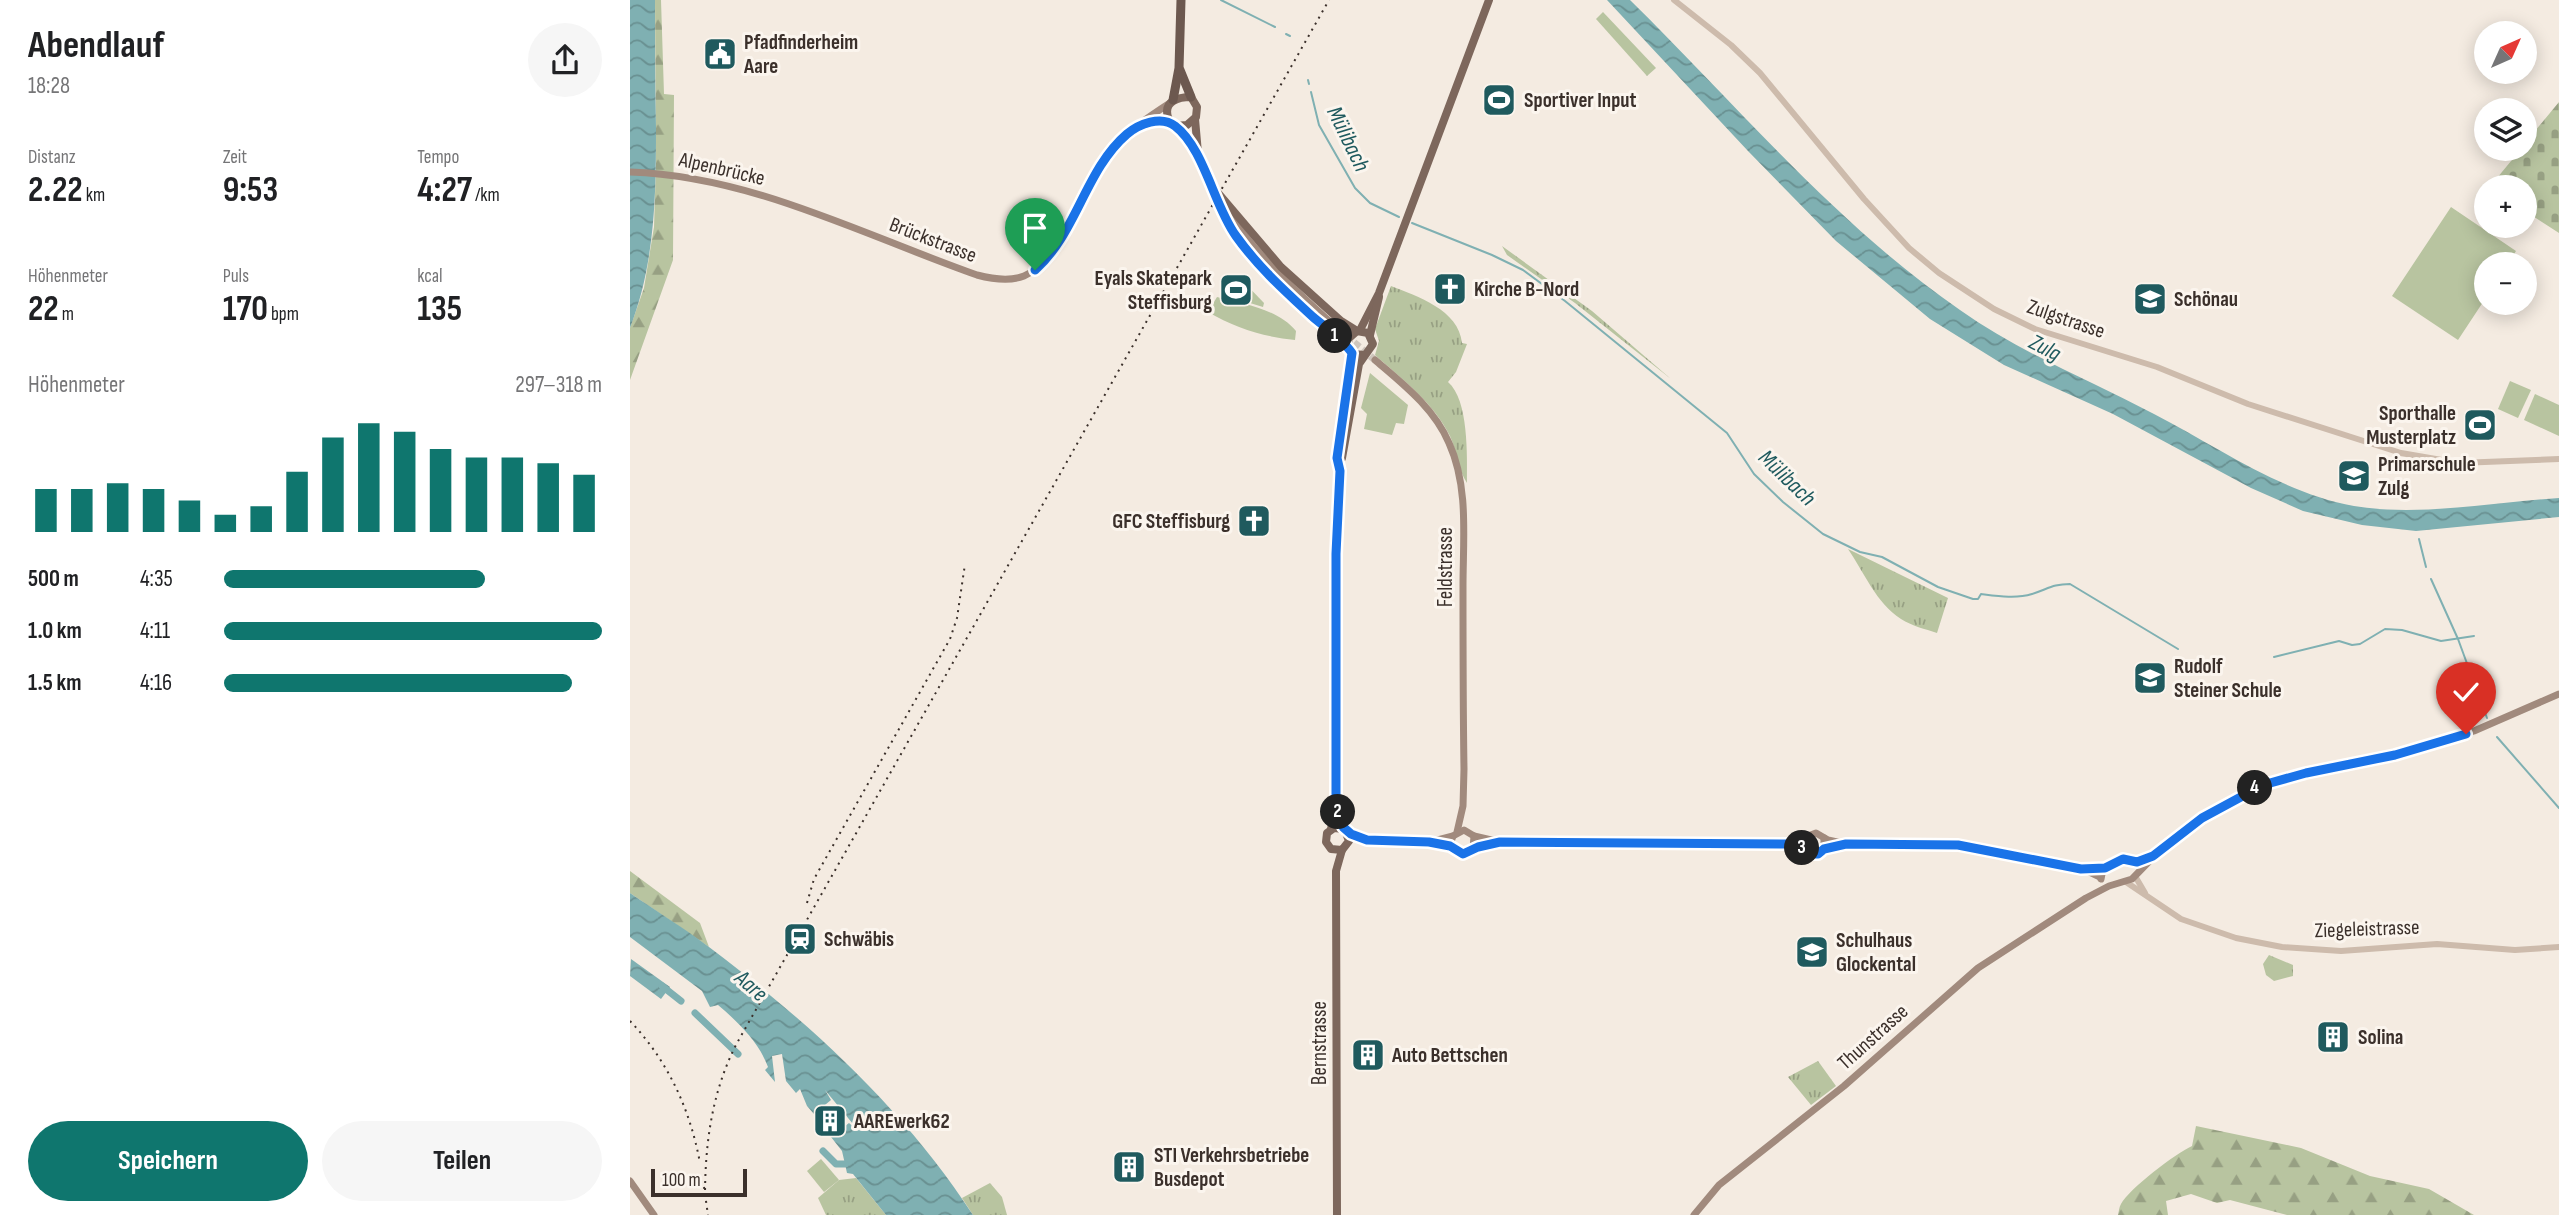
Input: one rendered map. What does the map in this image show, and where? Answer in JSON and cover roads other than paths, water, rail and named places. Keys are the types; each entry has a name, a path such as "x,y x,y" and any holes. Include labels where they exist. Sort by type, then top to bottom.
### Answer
{"highway":[{"path":"1172,102 1179,68 1181,0"},
{"path":"1179,68 1191,97"}],"main road":[{"path":"1340,471 1337,462 1338,442 1350,350 1348,339 1359,330 1379,292 1489,0"},
{"path":"1198,156 1195,119 1198,107 1191,97 1177,97 1167,113 1198,156 1226,220 1251,256 1291,297 1350,350 1364,355"},
{"name":"Brückstrasse","path":"804,210 977,275 998,279 1019,278 1035,270 1052,251 1113,150 1126,135 1172,102"},
{"path":"1143,123 1163,121 1174,125 1187,125 1195,119"},
{"name":"Alpenbrücke","path":"630,172 664,174 712,182 804,210"},
{"path":"1211,184 1281,267 1341,321 1370,335"},
{"path":"1211,184 1232,219 1263,258 1338,329"},
{"path":"1379,292 1370,335 1373,347 1364,355 1355,377 1340,471 1336,554 1336,805 1326,840 1331,849 1344,848 1367,840 1429,842 1463,854 1500,842 1785,844 1816,854 1824,849 1846,844 1958,845 2081,869 2101,878 2109,886"},
{"name":"Feldstrasse","path":"1375,360 1433,416 1449,443 1458,472 1463,525 1463,806 1455,834"},
{"path":"2126,882 2153,856 2202,818 2263,785 2407,752 2474,731 2559,694"},
{"path":"1336,805 1349,839 1344,848"},
{"name":"Feldstrasse","path":"1463,806 1472,834"},
{"path":"1331,829 1338,827 1367,840"},
{"path":"1785,844 1815,833 1846,844"},
{"path":"1453,849 1451,842 1455,834"},
{"path":"1429,842 1455,834 1472,834 1500,842"},
{"path":"1472,834 1474,849"},
{"path":"1805,838 1805,849"},
{"path":"1824,838 1824,849"},
{"name":"Bernstrasse","path":"1336,871 1344,848"},
{"name":"Bernstrasse","path":"1331,849 1336,871 1337,1215"},
{"path":"2081,869 2105,868 2123,859 2133,861 2153,856"},
{"path":"2133,861 2136,874"},
{"name":"Thunstrasse","path":"2086,898 2105,868"},
{"name":"Thunstrasse","path":"1694,1215 1723,1182 1844,1086 1968,976 2008,947 2086,898 2109,886 2126,882"},
{"path":"630,1181 654,1215"}],"street":[{"name":"Zulgstrasse","path":"1674,0 1760,73 1870,206 1909,248 1939,273 1994,309 2035,329 2149,364 2248,404 2414,456 2444,462 2474,463 2559,459"},
{"name":"Ziegeleistrasse","path":"2136,874 2146,895"},
{"name":"Ziegeleistrasse","path":"2126,882 2162,908 2197,925 2236,938 2282,947 2341,951 2426,944 2515,950 2559,947"}],"water":[{"path":"630,0 655,0 656,128 654,204 649,254 645,279 630,328"},
{"path":"1607,0 1630,0 1788,162 1870,240 1960,310 2031,353 2154,414 2251,468 2327,500 2354,506 2404,510 2559,498 2559,517 2416,531 2362,525 2303,511 2251,488 2113,414 2004,365 1930,319 1836,241"},
{"name":"Aare","path":"630,893 709,947 819,1037 917,1139 973,1215 886,1215 853,1174 847,1173 842,1151 831,1137 849,1123 857,1130 853,1124 825,1090 831,1100 814,1114 807,1106 800,1089 796,1093 786,1081 782,1054 772,1056 775,1082 765,1070 768,1067 759,1049 740,1025 718,1005 710,1007 702,991 630,937"},
{"path":"631,959 670,987 661,999 630,976"}],"waterway":[{"name":"Mülibach","path":"1221,0 1275,27"},
{"name":"Mülibach","path":"1286,34 1290,36"},
{"name":"Mülibach","path":"1308,80 1309,84"},
{"name":"Mülibach","path":"1311,92 1319,125 1355,188 1370,203 1399,217"},
{"name":"Mülibach","path":"1412,223 1523,270 1565,301 1727,433 1754,474 1823,534 1860,552 1882,557 1938,587 1973,599 1978,599 1981,594 2026,596 2070,584 2178,649"},
{"path":"2419,539 2426,567"},
{"path":"2431,579 2458,639 2487,718"},
{"name":"Mülibach","path":"2274,657 2339,641 2352,645 2360,644 2385,629 2402,630 2441,641 2474,636"},
{"path":"2497,737 2559,808"},
{"path":"662,986 681,1001"},
{"path":"695,1013 738,1054"},
{"path":"823,1151 836,1164 845,1164"}],"tunnel":[{"path":"1338,329 1375,360"}],"railway":[{"path":"705,1197 706,1157 712,1118 721,1080 737,1043 1329,0"},
{"path":"807,903 814,879 950,639 957,618 965,564"},
{"path":"630,1021 656,1052 676,1087 690,1124 700,1163"},
{"path":"704,1187 708,1215"}],"place":[{"name":"Pfadfinderheim Aare","path":"720,54"},
{"name":"Sportiver Input","path":"1499,100"},
{"name":"Kirche B-Nord","path":"1450,289"},
{"name":"Eyals Skatepark Steffisburg","path":"1236,290"},
{"name":"Schönau","path":"2150,299"},
{"name":"Sporthalle Musterplatz","path":"2480,425"},
{"name":"Primarschule Zulg","path":"2354,476"},
{"name":"GFC Steffisburg","path":"1254,521"},
{"name":"Rudolf Steiner Schule","path":"2150,678"},
{"name":"Schwäbis","path":"800,939"},
{"name":"Schulhaus Glockental","path":"1812,952"},
{"name":"Solina","path":"2333,1037"},
{"name":"Auto Bettschen","path":"1368,1055"},
{"name":"AAREwerk62","path":"830,1121"},
{"name":"STI Verkehrsbetriebe Busdepot","path":"1129,1167"}],"water label":[{"name":"Zulg","path":"2045,348"}]}
